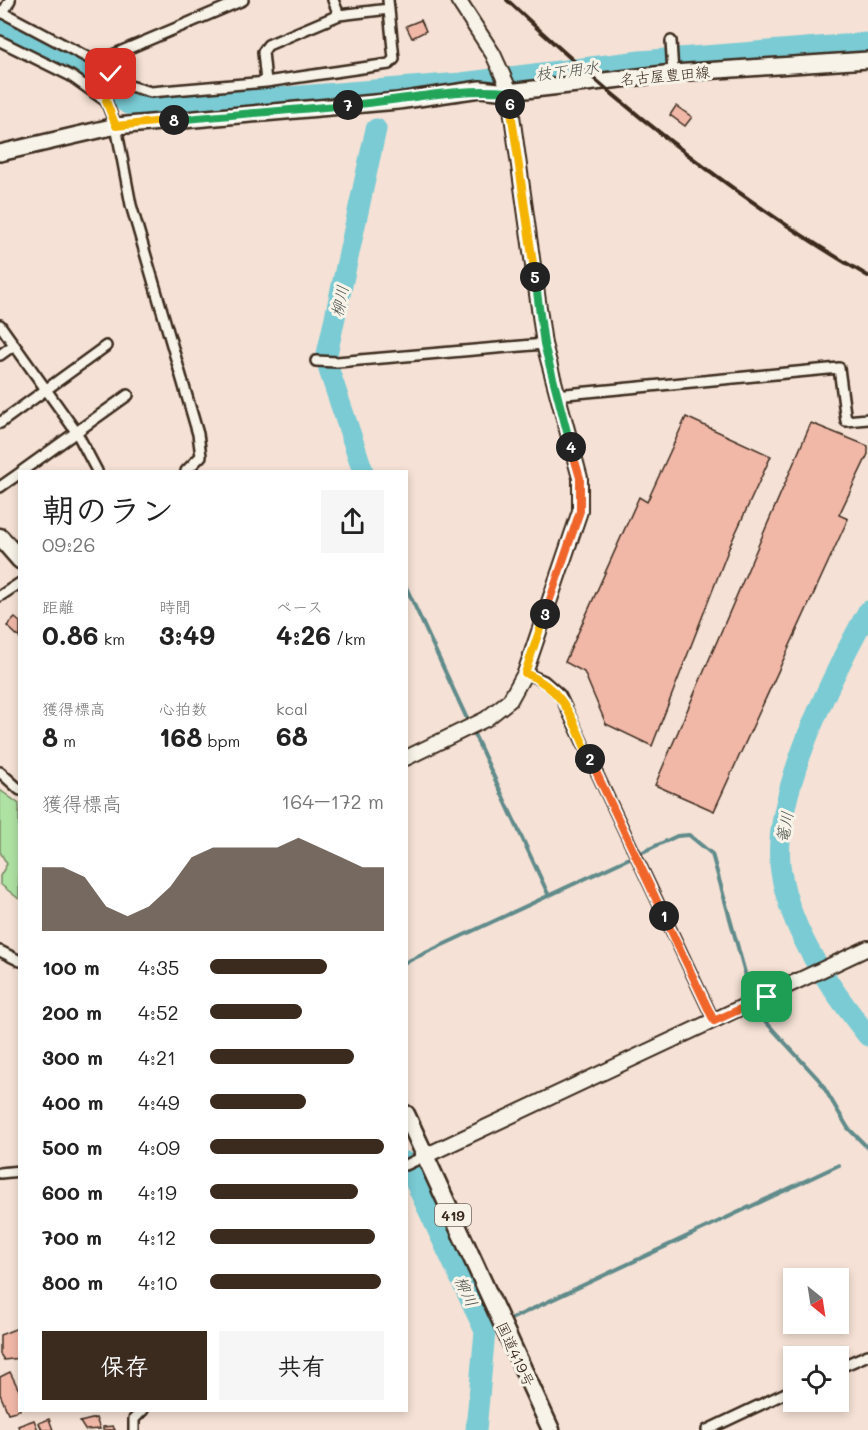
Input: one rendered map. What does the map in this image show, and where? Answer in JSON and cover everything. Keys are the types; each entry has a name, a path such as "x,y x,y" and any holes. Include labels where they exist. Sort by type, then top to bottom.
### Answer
{"highway":[{"path":"0,537 18,558"},
{"name":"国道419号","path":"408,1120 422,1158 551,1430"}],"main road":[{"name":"名古屋豊田線","path":"0,153 116,126 398,101 480,89 508,89 673,70 868,60"}],"street":[{"path":"10,0 2,12 96,62 110,79 151,92 266,82 392,62 389,4 339,15 265,48 266,82"},
{"path":"214,0 219,10"},
{"path":"96,62 243,0"},
{"path":"333,0 339,15"},
{"path":"408,757 486,719 510,700 525,673 580,511 580,478 544,344 508,89 493,54 458,0"},
{"path":"0,41 71,76 106,99"},
{"path":"671,45 673,70"},
{"path":"110,79 106,99 116,126 131,205 198,434 201,456 187,470"},
{"path":"0,325 76,433 96,470"},
{"path":"316,361 336,362 544,344"},
{"path":"0,355 14,345"},
{"path":"0,423 106,346"},
{"path":"556,395 839,368 846,421 868,419"},
{"path":"24,470 128,395"},
{"path":"0,487 18,474"},
{"path":"0,596 18,584"},
{"path":"525,673 544,681 560,695 714,1021"},
{"path":"0,772 18,788"},
{"path":"408,1164 868,948"},
{"path":"0,951 18,960"},
{"path":"0,1173 18,1171"},
{"path":"849,1363 868,1354"},
{"path":"707,1430 783,1394"},
{"path":"134,1430 134,1419 140,1412"}],"green space":[{"path":"0,790 18,803 18,898 0,884 0,876 7,864 0,852"}],"building":[{"path":"421,20 426,31 412,38 406,26"},
{"path":"676,106 692,117 685,126 670,115"},
{"path":"686,417 771,456 731,543 652,746 606,724 584,672 565,662 639,497 647,502"},
{"path":"811,423 868,446 868,454 839,515 848,519 714,811 655,785"},
{"path":"15,618 18,620 18,636 7,626"},
{"path":"18,1328 18,1358 4,1360 0,1354 0,1335"},
{"path":"10,1372 18,1388 18,1410 8,1413 0,1394 0,1377"},
{"path":"96,1418 100,1429 85,1430 80,1422"},
{"path":"49,1419 53,1430 42,1430 39,1423"},
{"path":"34,1420 38,1430 20,1430 18,1426"},
{"path":"113,1426 115,1430 103,1430 103,1427"}],"waterway":[{"name":"枝下用水","path":"0,29 97,81 128,104 153,108 461,83 640,61 868,43"},
{"name":"柳川","path":"363,470 329,370 327,354 376,129"},
{"path":"408,591 549,896"},
{"name":"篭川","path":"868,611 838,668 807,738 794,774 780,843 781,872 786,895 803,939 827,980 868,1036"},
{"path":"408,961 677,836 689,835 712,854 747,980 765,1021 820,1081 848,1128 868,1148"},
{"path":"511,1319 839,1165"},
{"name":"柳川","path":"408,1166 485,1331 476,1430"}],"railway":[{"path":"507,0 592,77 725,183 868,276"}],"route":[{"path":"111,74 106,101 116,126 262,111 398,101 480,89 508,92 544,344 580,478 580,511 525,673 544,681 560,695 714,1021 767,997"}]}
